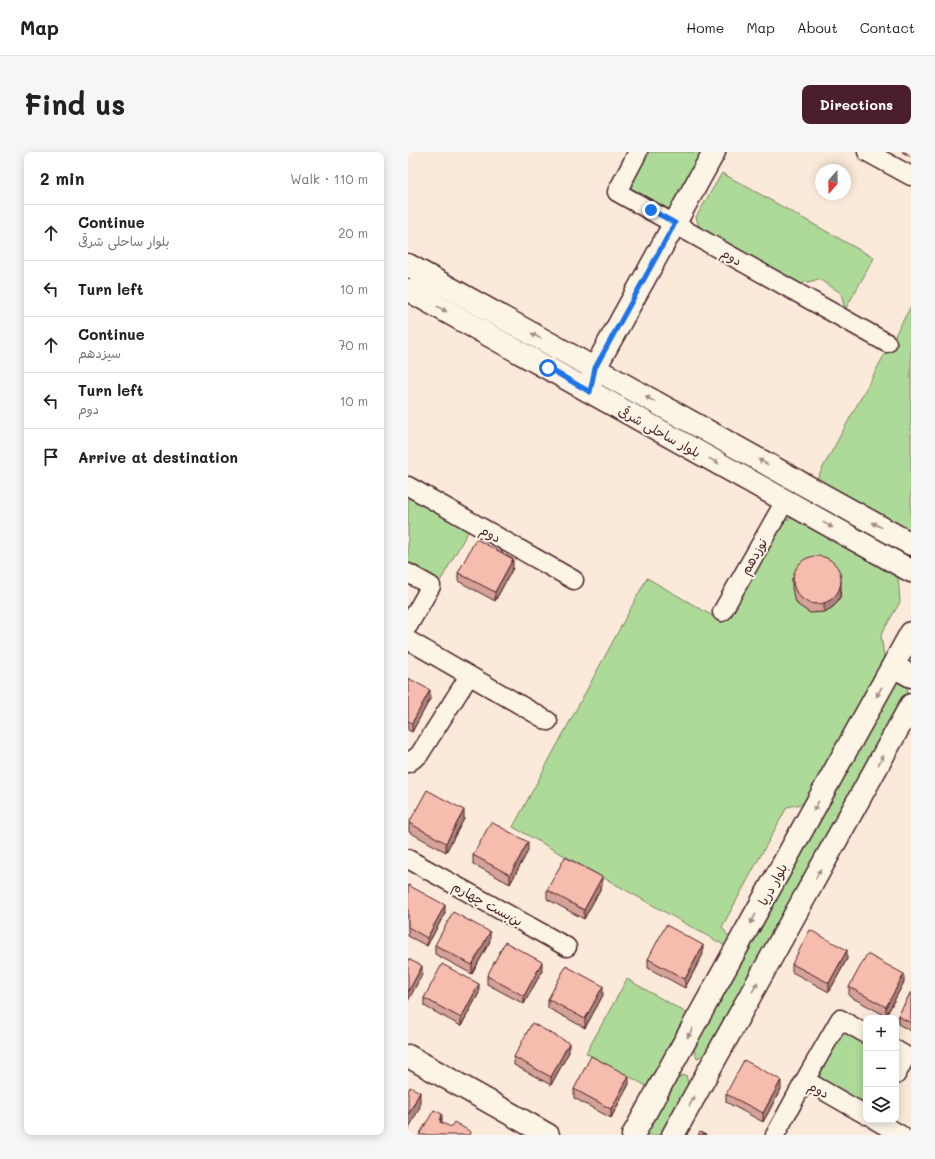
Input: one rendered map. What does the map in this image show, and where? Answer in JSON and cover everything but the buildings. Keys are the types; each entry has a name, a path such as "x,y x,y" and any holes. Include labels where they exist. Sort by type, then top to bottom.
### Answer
{"street":[{"name":"دوم","path":"638,152 617,192 675,223 887,343"},
{"path":"590,392 595,368 714,152"},
{"path":"867,152 911,176"},
{"name":"بلوار ساحلی شرقی","path":"408,265 911,544"},
{"name":"بلوار ساحلی شرقی","path":"408,290 911,571"},
{"name":"دوم","path":"408,486 574,580"},
{"name":"نوزدهم","path":"722,612 785,500"},
{"path":"408,573 431,586 408,626"},
{"name":"بلوار دریا","path":"633,1135 674,1061 902,671 911,633"},
{"path":"408,640 548,721"},
{"path":"408,763 419,755 469,676"},
{"path":"673,1135 911,705"},
{"name":"بن‌بست چهارم","path":"408,859 567,947"},
{"path":"806,1080 840,1019 863,1032"},
{"path":"899,1052 906,1056 899,1069"},
{"path":"408,1056 548,1135"},
{"path":"674,1061 705,1076"},
{"name":"دوم","path":"775,1135 806,1080 863,1113"},
{"path":"880,1123 901,1135"}],"green space":[{"path":"648,152 713,152 678,214 629,187"},
{"path":"722,173 874,258 845,310 841,293 819,279 797,285 700,230 696,217"},
{"path":"911,306 911,535 815,482"},
{"path":"408,496 469,530 439,583 408,566"},
{"path":"797,516 898,576 900,602 881,635 885,663 806,803 787,807 722,927 729,937 729,948 513,827 647,578 723,622 780,522"},
{"path":"892,679 902,680 908,691 709,1053 697,1058 692,1044"},
{"path":"627,979 690,1015 650,1088 586,1053"},
{"path":"849,1032 863,1040 863,1102 859,1103 822,1083 818,1069 837,1034"},
{"path":"686,1075 689,1087 663,1135 642,1135 672,1078"}],"route":[{"path":"548,368 590,392 595,368 675,223 651,210"}]}
